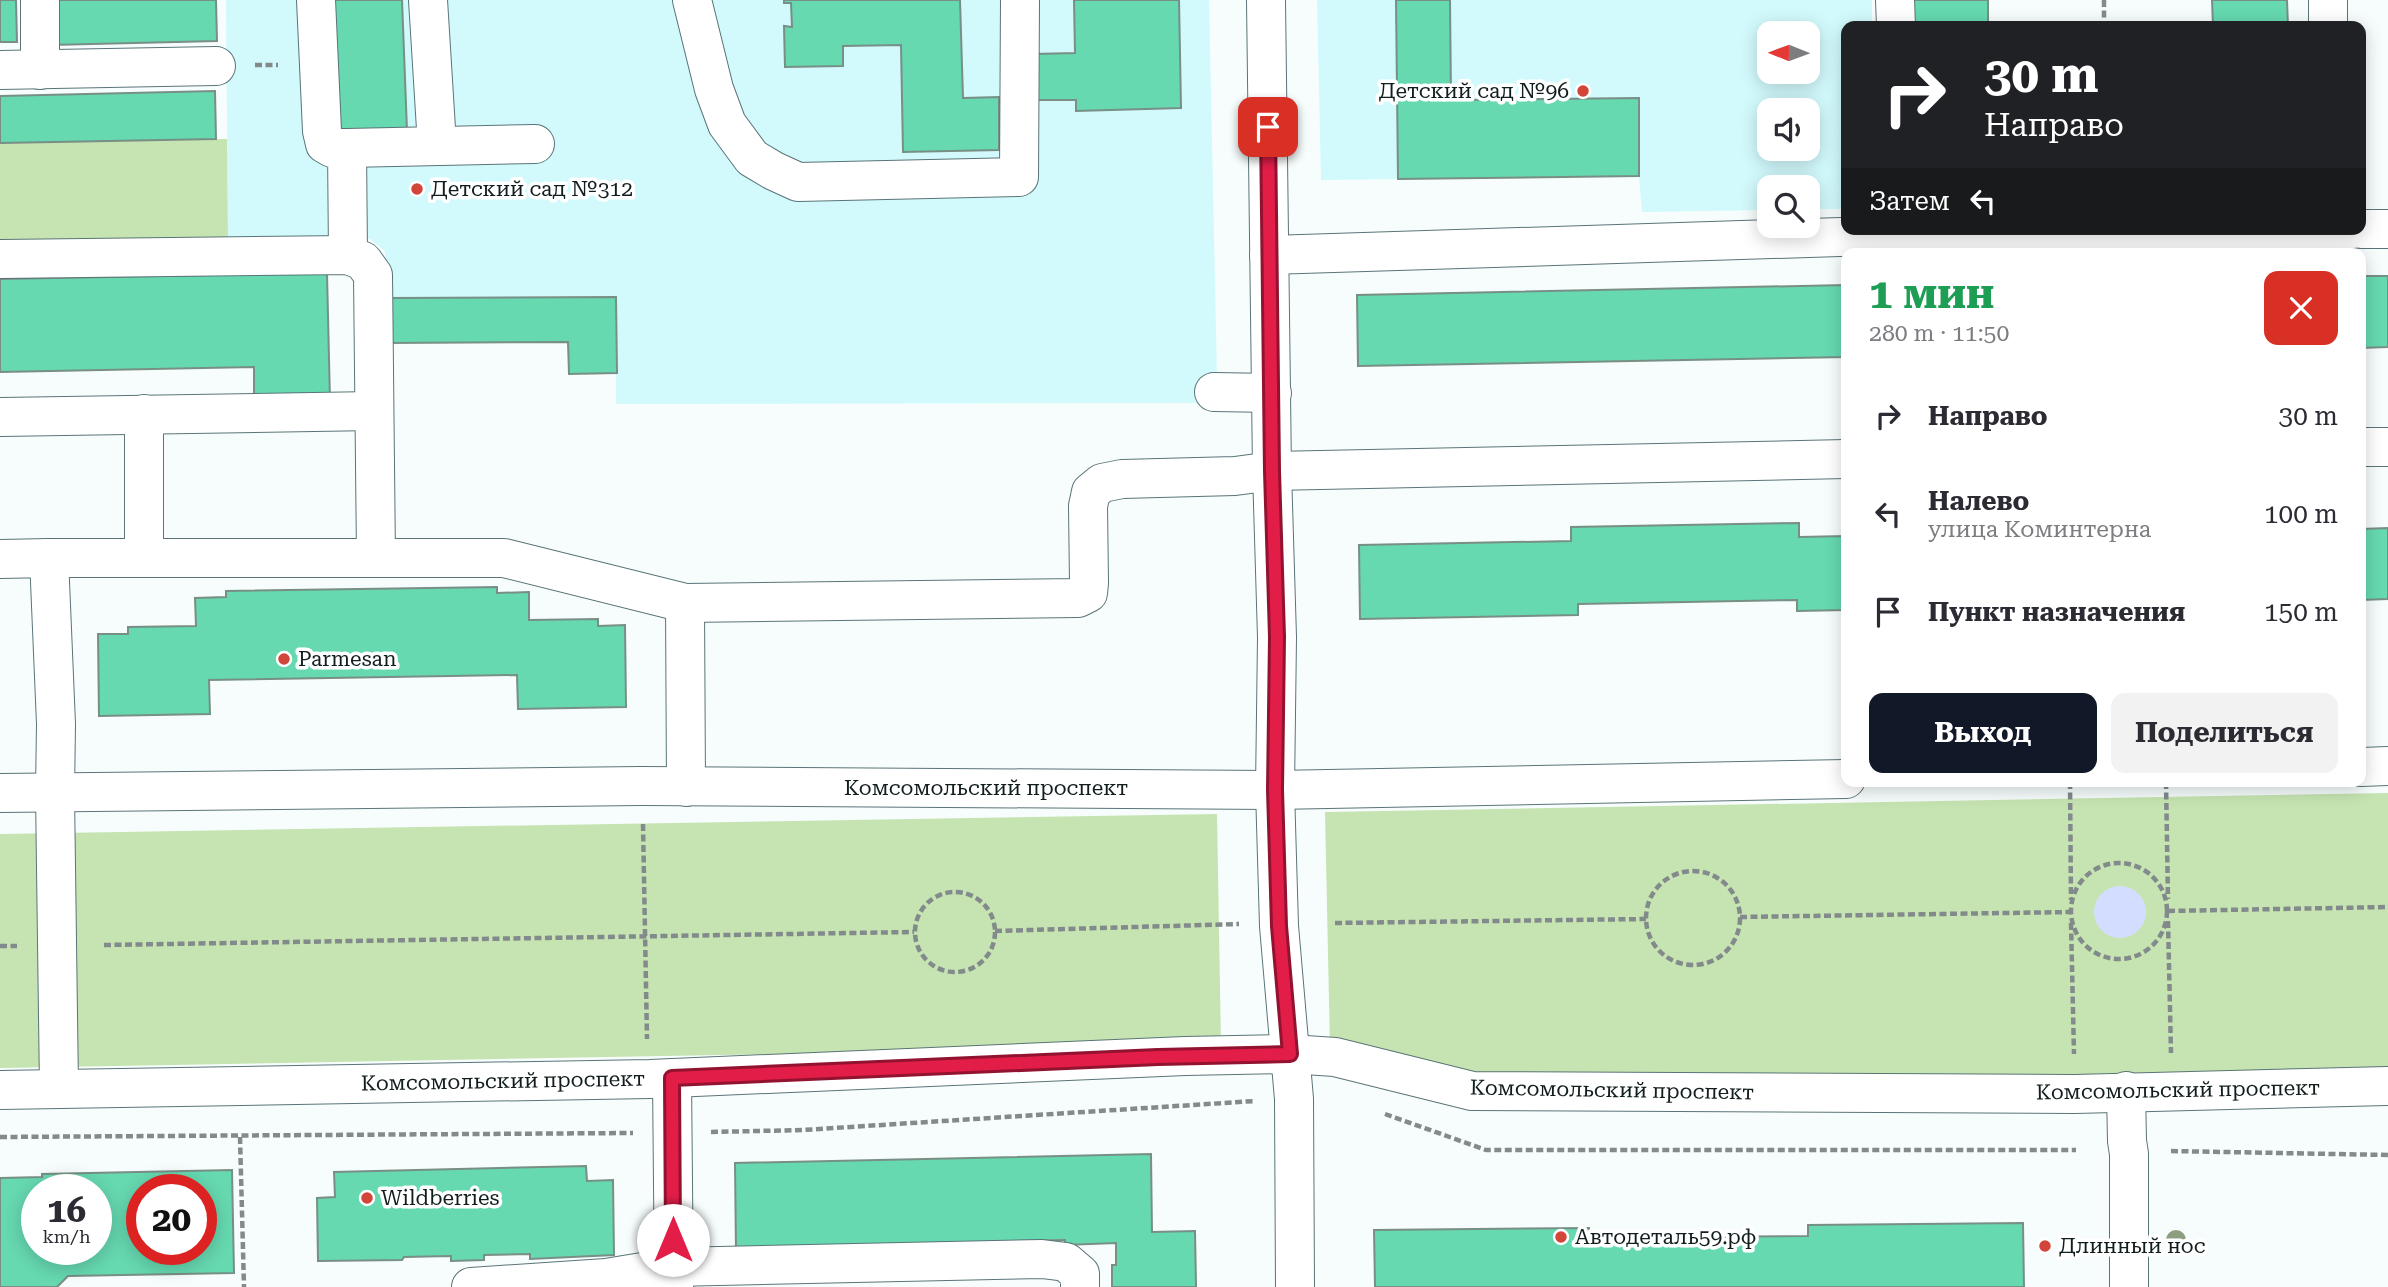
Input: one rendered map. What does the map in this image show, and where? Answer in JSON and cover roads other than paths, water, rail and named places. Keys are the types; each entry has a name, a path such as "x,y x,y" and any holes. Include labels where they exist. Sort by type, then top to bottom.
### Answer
{"street":[{"path":"40,0 40,70"},
{"path":"316,0 322,131 325,144 332,148 535,144"},
{"path":"428,0 437,145"},
{"path":"692,0 714,89 727,124 752,158 798,182 1019,177 1020,0"},
{"path":"1266,0 1272,471 1277,637 1275,790 1279,926 1294,1099 1294,1287"},
{"path":"1895,0 1896,21"},
{"path":"2328,0 2328,21"},
{"path":"0,70 216,66"},
{"path":"347,148 348,255"},
{"path":"2366,229 2388,229"},
{"path":"1269,255 1841,234"},
{"path":"1954,235 2108,244 2240,235"},
{"path":"0,258 348,255 363,261 373,275 376,558"},
{"path":"1214,392 1272,393"},
{"path":"0,417 374,411"},
{"path":"144,414 144,558"},
{"path":"2366,447 2388,447"},
{"path":"0,559 504,558 685,603 1078,598 1088,593 1088,506 1091,492 1102,483 1122,479 1235,476 1272,471 1841,459"},
{"path":"49,558 56,724 58,1089"},
{"path":"685,603 686,786"},
{"path":"2366,767 2388,766"},
{"name":"Комсомольский проспект","path":"0,793 686,786 1275,790 1841,779"},
{"name":"Комсомольский проспект","path":"0,1090 672,1078 1158,1057 1290,1054 1335,1057 1472,1091 2075,1094 2388,1086"},
{"path":"672,1078 673,1277"},
{"path":"2126,1091 2129,1287"},
{"path":"471,1287 606,1278 1042,1259 1066,1262 1080,1274 1080,1287"}],"place":[{"name":"Детский сад №96","path":"1583,91"},
{"name":"Детский сад №312","path":"417,189"},
{"name":"Parmesan","path":"284,659"},
{"name":"Wildberries","path":"367,1198"},
{"name":"Автодеталь59.рф","path":"1561,1237"},
{"name":"Длинный нос","path":"2045,1246"}]}
